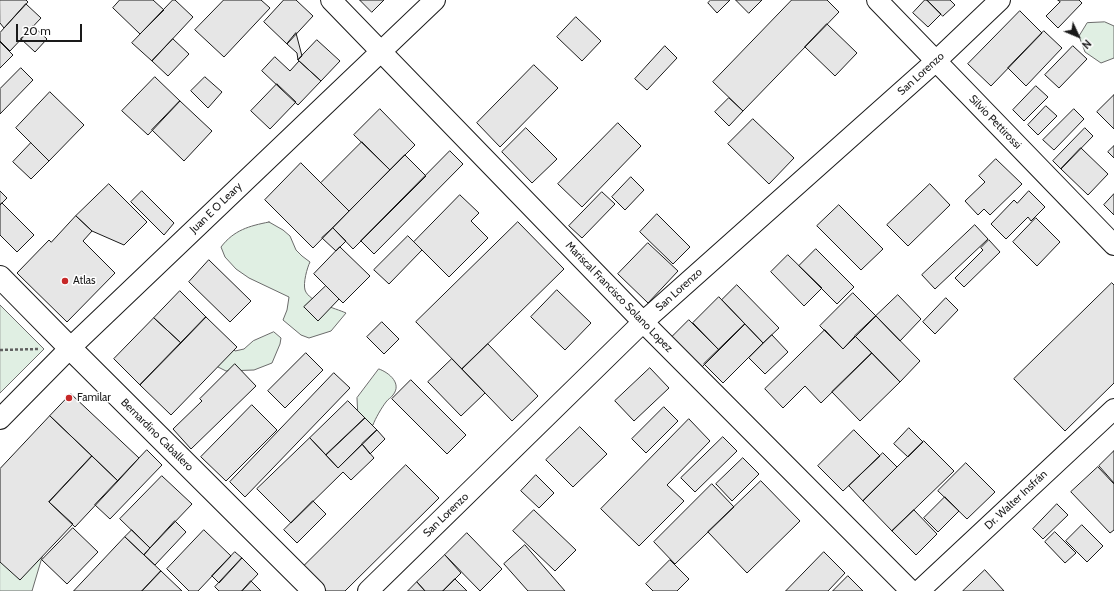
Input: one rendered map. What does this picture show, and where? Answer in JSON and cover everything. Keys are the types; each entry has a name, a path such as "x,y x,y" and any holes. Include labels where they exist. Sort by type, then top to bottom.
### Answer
{"highway":[{"name":"Bernardino Caballero","path":"0,277 314,591"}],"street":[{"name":"Mariscal Francisco Solano Lopez","path":"331,0 643,322 911,591"},
{"name":"Juan E O Leary","path":"0,419 70,348 435,0"},
{"name":"Silvio Pettirossi","path":"877,0 1114,245"},
{"name":"San Lorenzo","path":"368,591 643,322 936,61 1000,0"},
{"name":"Dr. Walter Insfrán","path":"919,591 1114,409"}],"path":[{"path":"0,350 70,348"}],"green space":[{"path":"1105,22 1114,26 1114,58 1101,63 1085,52 1079,36 1087,23"},
{"path":"269,222 290,236 296,250 310,262 305,284 307,294 323,304 346,313 331,331 309,338 301,335 283,320 287,310 289,297 249,278 236,269 225,257 221,247 231,236 248,227"},
{"path":"0,305 44,349 0,393"},
{"path":"274,332 281,338 272,363 254,370 226,371 216,366 223,339 235,351 244,349 253,341"},
{"path":"379,369 394,379 396,387 393,395 377,416 373,425 370,426 358,419 357,398"},
{"path":"0,551 43,554 32,591 0,591"}],"building":[{"path":"0,0 26,0 28,2 4,28 0,23"},
{"path":"120,0 153,0 164,10 140,34 113,8"},
{"path":"173,0 175,0 193,17 152,61 132,43"},
{"path":"224,0 261,0 270,8 224,57 195,30"},
{"path":"284,0 296,0 313,16 287,44 264,22"},
{"path":"360,0 384,0 372,12"},
{"path":"711,0 730,0 717,13 708,3"},
{"path":"736,0 762,0 749,13"},
{"path":"792,0 827,0 839,12 743,111 713,82"},
{"path":"925,0 927,0 941,14 928,27 913,13"},
{"path":"927,0 950,0 955,5 943,16"},
{"path":"1058,0 1079,0 1082,3 1058,28 1046,16 1060,2"},
{"path":"26,4 41,18 10,51 0,41 0,33"},
{"path":"1020,11 1042,33 991,86 968,64"},
{"path":"576,17 601,41 582,61 557,37"},
{"path":"827,24 857,53 835,76 805,47"},
{"path":"33,26 47,39 35,52 21,39"},
{"path":"1044,31 1062,48 1026,86 1008,68"},
{"path":"296,33 302,56 298,60 297,53 287,44"},
{"path":"173,39 189,54 168,76 152,61"},
{"path":"317,40 340,61 321,81 298,60"},
{"path":"0,42 13,55 0,68"},
{"path":"665,46 677,58 647,90 635,79"},
{"path":"1073,46 1087,59 1059,88 1045,75"},
{"path":"275,57 290,71 299,61 321,81 298,105 262,71"},
{"path":"534,65 558,88 500,147 477,123"},
{"path":"21,68 33,80 0,114 0,89"},
{"path":"155,77 180,101 148,135 122,111"},
{"path":"205,77 222,92 208,108 191,91"},
{"path":"277,84 296,102 270,129 251,111"},
{"path":"1036,86 1048,97 1024,121 1013,110"},
{"path":"50,92 84,125 49,161 16,128"},
{"path":"1114,95 1114,129 1097,112"},
{"path":"729,98 743,111 729,126 715,112"},
{"path":"180,101 212,131 184,161 152,130"},
{"path":"1046,106 1057,116 1038,135 1028,125"},
{"path":"380,109 415,145 390,170 354,135"},
{"path":"1074,109 1084,119 1054,150 1043,140"},
{"path":"753,119 794,158 769,184 728,144"},
{"path":"618,123 641,146 582,207 558,184"},
{"path":"526,128 557,159 532,183 502,152"},
{"path":"1085,128 1093,136 1061,169 1053,161"},
{"path":"362,142 390,170 349,211 321,183"},
{"path":"31,143 49,161 31,179 13,162"},
{"path":"1114,146 1114,158 1108,152"},
{"path":"1081,148 1108,174 1088,195 1061,169"},
{"path":"450,151 463,164 374,254 361,241"},
{"path":"405,155 426,176 353,249 333,228"},
{"path":"996,159 1022,184 990,215 984,209 978,215 965,201 985,182 979,176"},
{"path":"301,163 349,211 313,248 265,200"},
{"path":"631,177 644,190 625,210 612,197"},
{"path":"109,184 147,222 124,245 92,231 76,216"},
{"path":"930,184 950,205 908,246 887,225"},
{"path":"0,191 7,198 0,205"},
{"path":"142,191 174,223 164,235 131,202"},
{"path":"1029,191 1045,207 1031,221 1028,217 1006,239 991,224 1014,200 1017,203"},
{"path":"602,192 615,204 582,238 569,226"},
{"path":"1114,194 1114,215 1104,205"},
{"path":"460,195 479,213 471,221 488,238 449,277 414,242"},
{"path":"2,203 34,235 17,252 0,235 0,205"},
{"path":"839,205 883,249 861,270 817,226"},
{"path":"657,214 690,247 673,264 640,232"},
{"path":"76,216 92,231 83,241 115,273 67,322 17,273 49,240 51,242"},
{"path":"1036,218 1060,242 1037,266 1013,242"},
{"path":"518,222 564,269 462,369 416,322"},
{"path":"975,225 988,239 935,289 922,275"},
{"path":"333,228 346,241 336,251 322,238"},
{"path":"408,236 422,250 389,284 374,270"},
{"path":"989,240 1000,252 964,287 955,278 983,250 981,248"},
{"path":"648,243 678,271 648,303 618,274"},
{"path":"340,247 370,276 343,303 314,274"},
{"path":"816,249 854,287 837,304 799,266"},
{"path":"788,255 822,288 804,306 771,272"},
{"path":"209,260 251,301 230,322 189,282"},
{"path":"1112,283 1114,285 1114,383 1065,431 1014,379"},
{"path":"737,285 779,328 763,343 722,300"},
{"path":"326,286 339,299 318,321 304,307"},
{"path":"557,290 591,323 565,350 531,317"},
{"path":"180,291 206,317 181,343 154,318"},
{"path":"853,293 876,316 843,349 820,326"},
{"path":"898,295 921,319 900,341 876,316"},
{"path":"719,297 745,324 719,350 693,323"},
{"path":"946,298 958,310 935,334 923,322"},
{"path":"876,316 920,361 900,382 855,336"},
{"path":"206,317 237,347 171,415 140,385"},
{"path":"154,318 181,343 140,385 114,359"},
{"path":"689,320 719,350 700,369 670,339"},
{"path":"382,322 399,339 384,354 367,337"},
{"path":"745,324 763,343 723,383 704,364"},
{"path":"825,330 843,349 855,336 872,353 821,403 805,386 783,408 765,389"},
{"path":"772,335 788,352 765,374 749,358"},
{"path":"488,344 538,396 512,421 462,369"},
{"path":"306,353 323,370 285,408 268,391"},
{"path":"872,353 900,382 860,421 832,392"},
{"path":"452,359 485,393 461,416 428,382"},
{"path":"235,364 256,386 191,449 173,429 202,401 200,399"},
{"path":"650,368 669,388 634,421 615,401"},
{"path":"334,373 350,388 245,497 230,482"},
{"path":"411,380 466,435 447,454 392,399"},
{"path":"71,394 139,458 118,481 50,416"},
{"path":"348,401 365,418 326,455 310,438"},
{"path":"252,405 277,430 226,481 201,457"},
{"path":"664,407 678,421 646,453 632,439"},
{"path":"50,416 92,456 49,502 73,524 20,580 0,562 0,469"},
{"path":"365,418 377,430 338,468 326,455"},
{"path":"689,419 710,441 667,485 684,501 639,546 601,509"},
{"path":"580,427 607,454 573,487 546,460"},
{"path":"909,428 923,442 908,457 894,444"},
{"path":"377,430 385,439 370,454 362,444"},
{"path":"854,430 880,456 843,491 818,466"},
{"path":"723,437 737,451 695,492 681,478"},
{"path":"310,438 338,468 362,444 374,458 351,480 343,472 291,523 257,489"},
{"path":"924,441 954,471 892,531 863,501"},
{"path":"147,450 162,465 110,519 95,505"},
{"path":"1114,451 1114,483 1099,466"},
{"path":"883,453 897,467 863,501 849,486"},
{"path":"92,456 118,481 75,527 49,502"},
{"path":"743,458 759,474 732,501 716,484"},
{"path":"966,463 995,492 967,519 938,491"},
{"path":"406,465 439,498 345,591 326,591 303,567"},
{"path":"1098,467 1114,484 1114,530 1110,533 1071,492"},
{"path":"536,475 554,493 539,508 521,491"},
{"path":"162,476 192,504 150,548 120,519"},
{"path":"761,481 800,521 747,573 708,532"},
{"path":"712,484 734,507 675,564 654,542"},
{"path":"945,497 959,511 938,532 924,518"},
{"path":"313,501 326,514 297,543 284,530"},
{"path":"1057,504 1068,515 1043,539 1033,529"},
{"path":"534,510 576,550 555,571 513,531"},
{"path":"914,510 937,534 916,555 892,531"},
{"path":"175,521 186,532 155,565 144,555"},
{"path":"1082,525 1103,546 1087,562 1066,541"},
{"path":"73,528 98,552 67,584 42,560"},
{"path":"132,530 150,548 144,555 125,537"},
{"path":"204,530 231,556 198,591 189,591 167,569"},
{"path":"1055,532 1076,553 1065,563 1045,542"},
{"path":"467,533 502,569 480,591 445,555"},
{"path":"125,537 161,571 142,591 74,591"},
{"path":"525,545 565,591 528,591 504,564"},
{"path":"235,552 242,558 219,583 212,576"},
{"path":"824,552 845,573 828,591 786,591"},
{"path":"445,555 461,573 443,591 425,591 417,582"},
{"path":"242,558 258,574 242,591 219,591 215,587"},
{"path":"670,560 689,579 677,591 653,591 646,584"},
{"path":"985,570 1004,591 963,591"},
{"path":"161,571 182,591 142,591"},
{"path":"848,576 863,591 833,591"},
{"path":"455,579 467,591 443,591"},
{"path":"251,581 261,591 242,591"},
{"path":"417,582 425,591 408,591"}],"place":[{"name":"Atlas","path":"65,281"},
{"name":"Familar","path":"69,398"}]}
